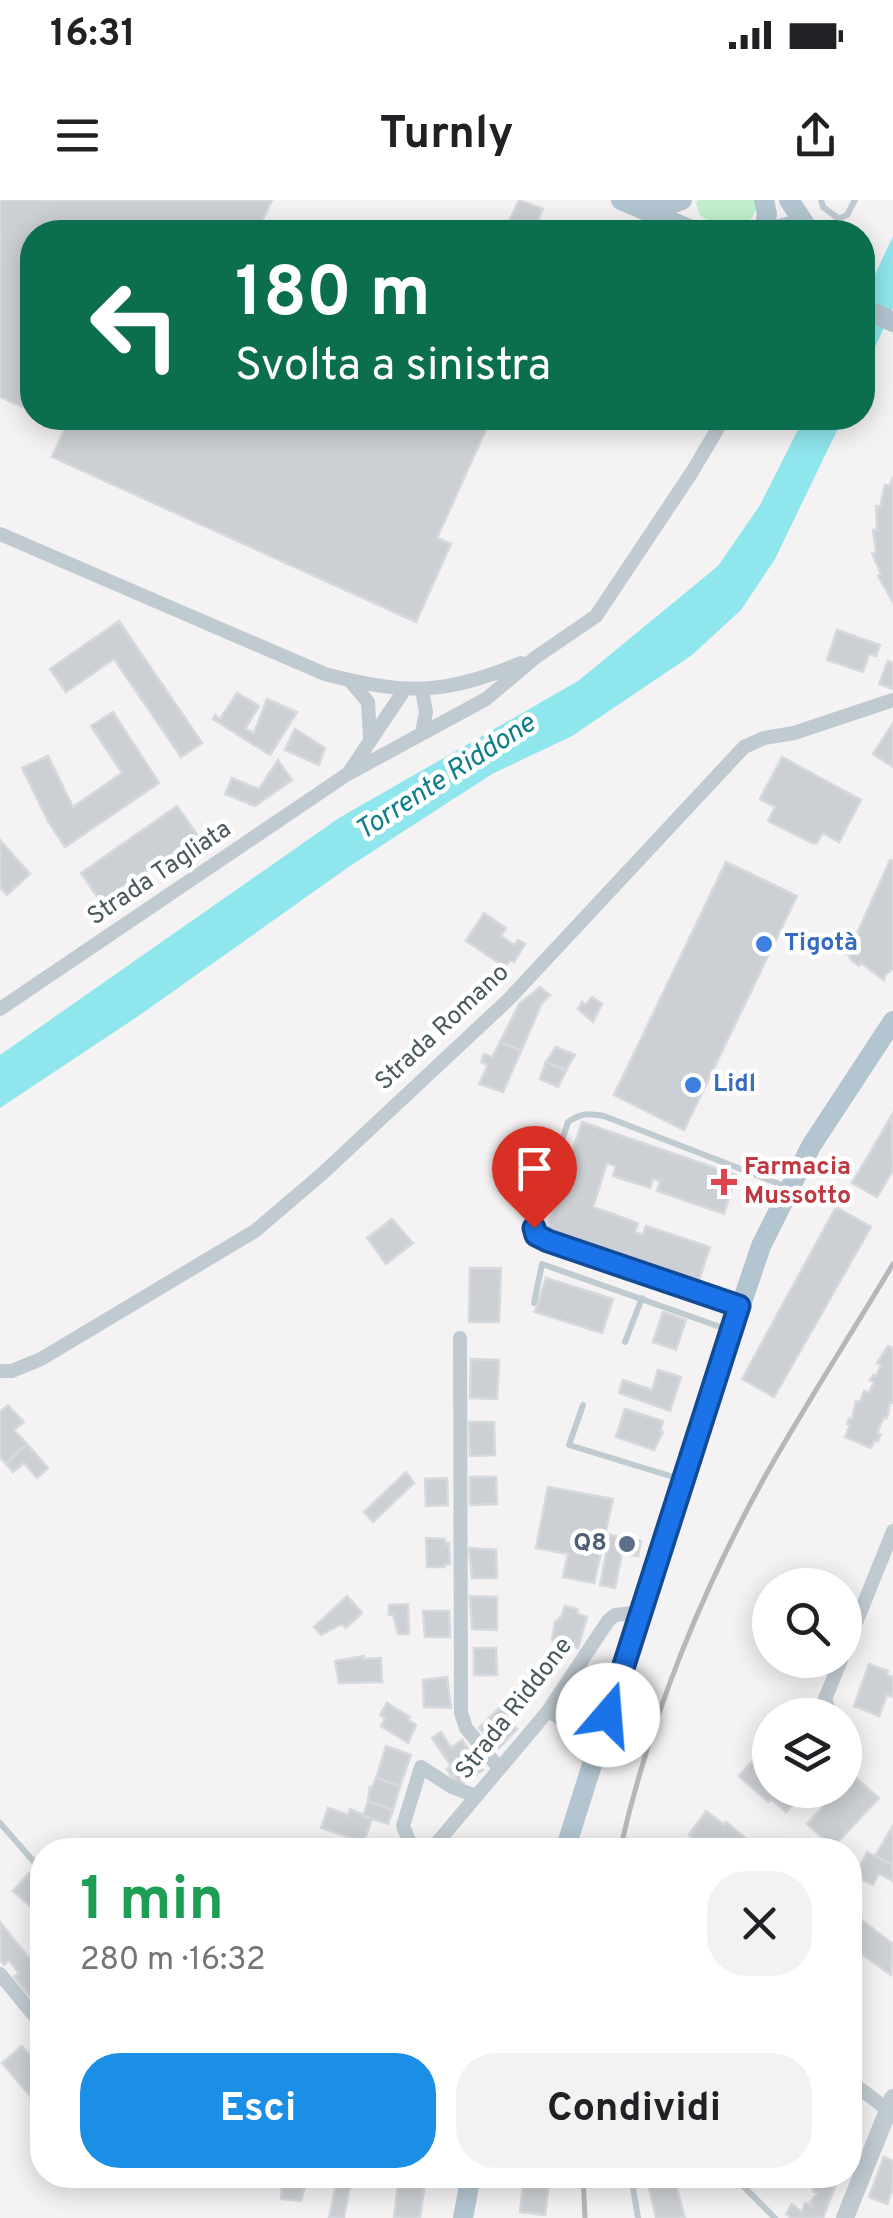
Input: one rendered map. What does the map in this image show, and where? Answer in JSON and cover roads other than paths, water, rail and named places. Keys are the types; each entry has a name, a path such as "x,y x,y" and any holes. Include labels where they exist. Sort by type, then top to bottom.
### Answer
{"main road":[{"path":"620,200 668,220"},
{"path":"653,200 682,200"},
{"path":"569,1838 739,1306 788,1187 893,1021"},
{"path":"463,2218 469,2188"}],"street":[{"name":"Strada Tagliata","path":"0,1010 346,775 486,698 596,616 717,430"},
{"name":"Strada Tagliata","path":"0,534 325,674 378,688 422,690 474,683 536,657"},
{"path":"350,680 368,702 372,722 370,743"},
{"name":"Strada Tagliata","path":"346,775 406,689"},
{"path":"422,690 426,712 422,732"},
{"name":"Strada Romano","path":"0,1372 41,1359 255,1231 323,1173 508,1000 744,747 893,700"},
{"path":"460,1338 461,1713 466,1728 499,1768"},
{"path":"862,1608 893,1531"},
{"name":"Strada Riddone","path":"440,1838 548,1711 608,1621 615,1616 642,1612"},
{"path":"548,1711 599,1741"},
{"path":"408,1838 404,1826 421,1767 452,1787 476,1796"},
{"path":"0,1974 30,2010"},
{"path":"862,2088 890,2104 862,2175"},
{"path":"845,2218 857,2188"}],"lane":[{"path":"821,200 823,207 839,218 847,216 856,200"},
{"path":"739,1306 536,1235 534,1228 568,1122 589,1113 604,1116 788,1187"},
{"path":"534,1303 542,1264 730,1331"},
{"path":"625,1342 642,1298"},
{"path":"583,1405 569,1445 682,1480"},
{"path":"0,1823 30,1858"},
{"path":"632,2188 638,2218"},
{"path":"745,2188 775,2218"}],"water":[{"path":"893,236 893,308 875,347 875,274"},
{"name":"Torrente Riddone","path":"798,430 837,430 775,559 741,610 692,655 572,736 492,774 350,866 137,1017 0,1108 0,1055 339,818 578,681 718,566 760,505"}],"railway":[{"path":"623,1838 661,1707 718,1568 779,1453 893,1264"},
{"path":"584,2188 585,2218"}],"place":[{"name":"Tigotà","path":"764,944"},
{"name":"Lidl","path":"693,1085"},
{"name":"Farmacia Mussotto","path":"724,1182"},
{"name":"Q8","path":"627,1544"}]}
